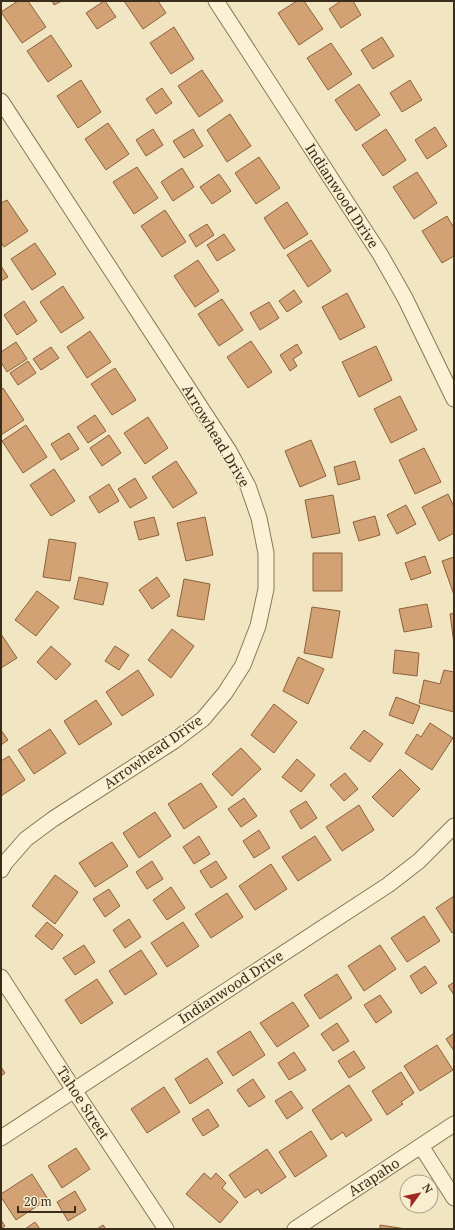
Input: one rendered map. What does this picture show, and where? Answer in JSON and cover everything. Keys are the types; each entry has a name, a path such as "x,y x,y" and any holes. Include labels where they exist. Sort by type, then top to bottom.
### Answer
{"street":[{"name":"Indianwood Drive","path":"216,1 380,254 405,298 454,399"},
{"name":"Arrowhead Drive","path":"1,101 229,451 248,486 259,518 266,553 266,589 258,626 243,665 225,693 203,719 174,741 53,819 26,839 1,870"},
{"name":"Indianwood Drive","path":"1,1138 388,885 419,861 454,826"},
{"name":"Tahoe Street","path":"1,977 166,1229"},
{"name":"Arapaho","path":"295,1229 454,1124"},
{"path":"421,1146 454,1198"}],"building":[{"path":"18,1 28,1 46,27 22,43 1,12"},
{"path":"52,1 62,1 54,5"},
{"path":"104,1 116,17 97,29 86,13"},
{"path":"124,1 158,1 166,13 143,29"},
{"path":"297,1 304,1 323,29 299,45 278,13"},
{"path":"341,1 353,1 361,15 341,28 329,9"},
{"path":"174,27 194,59 171,74 150,43"},
{"path":"51,35 72,66 48,82 27,51"},
{"path":"382,37 394,56 373,69 361,50"},
{"path":"331,43 352,74 328,90 307,58"},
{"path":"202,70 223,101 199,117 178,86"},
{"path":"81,80 101,112 78,128 57,96"},
{"path":"410,80 422,100 402,112 390,93"},
{"path":"359,84 380,115 356,131 335,100"},
{"path":"162,88 172,103 156,114 146,99"},
{"path":"230,114 251,146 227,162 207,130"},
{"path":"108,123 129,154 106,170 85,139"},
{"path":"435,127 447,146 427,159 415,140"},
{"path":"153,129 163,145 146,156 136,140"},
{"path":"193,129 203,146 184,158 173,141"},
{"path":"386,129 406,160 383,176 362,145"},
{"path":"259,157 280,188 256,204 235,173"},
{"path":"137,167 158,198 134,214 113,182"},
{"path":"182,168 194,187 173,201 161,182"},
{"path":"417,172 437,203 414,219 393,187"},
{"path":"219,174 231,191 212,204 200,187"},
{"path":"7,200 28,231 4,247 1,242 1,203"},
{"path":"287,202 308,234 284,249 264,218"},
{"path":"165,210 186,242 162,257 141,226"},
{"path":"447,216 454,228 454,256 442,263 422,231"},
{"path":"207,224 214,235 196,247 189,235"},
{"path":"224,234 235,250 217,261 207,245"},
{"path":"311,240 331,271 308,287 287,255"},
{"path":"35,243 56,274 32,290 11,259"},
{"path":"198,260 219,291 195,307 174,276"},
{"path":"1,266 8,277 1,281"},
{"path":"63,286 84,318 61,333 40,302"},
{"path":"294,290 302,302 287,312 279,301"},
{"path":"347,293 365,327 340,340 322,307"},
{"path":"222,299 243,330 219,346 198,314"},
{"path":"24,301 37,321 17,335 4,315"},
{"path":"269,302 279,318 260,330 250,313"},
{"path":"90,331 111,362 87,378 67,347"},
{"path":"251,341 272,372 248,388 227,357"},
{"path":"16,342 27,359 7,372 1,362 1,352"},
{"path":"297,344 302,353 293,359 297,366 290,371 280,355"},
{"path":"376,346 392,380 359,397 342,362"},
{"path":"51,347 59,358 41,370 33,359"},
{"path":"28,361 36,373 18,385 10,373"},
{"path":"115,368 136,400 112,415 91,384"},
{"path":"3,388 24,420 1,435 1,390"},
{"path":"400,396 417,430 391,443 374,409"},
{"path":"95,415 106,431 88,443 77,427"},
{"path":"148,417 168,448 145,464 124,433"},
{"path":"26,425 47,457 23,473 2,441"},
{"path":"69,433 79,449 61,460 51,444"},
{"path":"109,435 121,453 102,466 90,448"},
{"path":"311,440 326,476 300,487 285,451"},
{"path":"424,448 441,482 415,494 399,460"},
{"path":"176,461 197,493 173,508 152,477"},
{"path":"355,461 360,479 338,485 334,467"},
{"path":"54,469 75,501 51,516 30,485"},
{"path":"135,478 147,498 130,508 118,489"},
{"path":"109,484 119,501 99,513 89,497"},
{"path":"448,494 454,507 454,533 439,541 422,507"},
{"path":"333,495 340,533 312,538 305,500"},
{"path":"406,505 416,524 397,534 387,515"},
{"path":"375,516 380,535 359,541 353,522"},
{"path":"154,517 159,535 139,540 134,522"},
{"path":"205,517 213,555 186,561 177,523"},
{"path":"49,539 76,543 70,581 43,577"},
{"path":"313,553 342,553 342,591 313,591"},
{"path":"425,556 431,573 411,580 405,563"},
{"path":"454,557 454,595 442,561"},
{"path":"79,577 108,583 103,605 74,599"},
{"path":"157,577 170,596 152,609 139,590"},
{"path":"184,579 210,584 204,620 177,616"},
{"path":"37,591 59,607 36,636 15,620"},
{"path":"427,604 432,627 404,632 399,609"},
{"path":"312,607 340,611 332,658 304,653"},
{"path":"454,613 454,644 450,614"},
{"path":"172,629 194,646 171,678 148,660"},
{"path":"1,634 17,658 1,668"},
{"path":"51,646 71,664 56,680 37,662"},
{"path":"115,646 129,655 119,670 105,661"},
{"path":"395,650 419,653 417,676 393,673"},
{"path":"298,657 324,669 308,704 283,691"},
{"path":"138,670 154,695 122,716 106,692"},
{"path":"444,670 454,672 454,712 419,703 424,680 440,684"},
{"path":"396,697 420,706 413,724 389,715"},
{"path":"96,700 112,724 79,745 64,721"},
{"path":"274,704 297,722 274,753 251,735"},
{"path":"430,723 453,738 432,770 405,753 417,734 421,737"},
{"path":"50,729 66,753 34,774 18,750"},
{"path":"1,730 8,740 1,745"},
{"path":"364,730 383,744 370,762 350,748"},
{"path":"241,748 261,769 232,796 212,774"},
{"path":"9,756 25,780 1,796 1,761"},
{"path":"297,759 315,775 301,792 282,777"},
{"path":"400,769 420,789 393,817 372,797"},
{"path":"345,773 358,789 344,801 330,785"},
{"path":"201,783 217,807 184,829 168,804"},
{"path":"244,798 257,816 241,827 228,809"},
{"path":"306,801 317,818 301,829 290,811"},
{"path":"359,805 374,830 342,851 326,827"},
{"path":"155,812 171,836 139,858 123,833"},
{"path":"259,830 270,848 254,858 243,841"},
{"path":"199,836 210,854 194,864 183,847"},
{"path":"315,836 331,860 298,881 282,857"},
{"path":"112,842 128,866 95,887 79,863"},
{"path":"152,861 163,879 147,889 136,872"},
{"path":"216,861 227,878 211,888 200,871"},
{"path":"271,864 287,889 255,910 239,886"},
{"path":"55,875 78,892 55,924 32,906"},
{"path":"171,887 185,908 167,920 153,900"},
{"path":"109,889 120,906 105,917 93,899"},
{"path":"227,893 243,917 211,938 195,914"},
{"path":"454,896 454,931 452,933 436,908"},
{"path":"424,916 440,941 407,962 391,938"},
{"path":"129,919 141,937 125,948 113,930"},
{"path":"47,922 63,935 52,950 35,936"},
{"path":"183,922 199,946 167,967 151,943"},
{"path":"84,945 95,962 75,975 63,958"},
{"path":"380,945 396,969 364,991 348,966"},
{"path":"141,950 157,974 125,995 109,971"},
{"path":"425,966 437,983 421,994 410,976"},
{"path":"337,974 352,998 320,1019 304,995"},
{"path":"97,979 113,1003 81,1024 65,1000"},
{"path":"454,982 454,995 448,986"},
{"path":"380,995 392,1012 376,1023 364,1005"},
{"path":"293,1002 309,1026 277,1047 260,1023"},
{"path":"337,1023 349,1041 333,1051 321,1034"},
{"path":"250,1031 265,1055 233,1076 217,1052"},
{"path":"454,1033 454,1051 446,1039"},
{"path":"437,1045 453,1070 420,1091 404,1066"},
{"path":"354,1051 365,1068 349,1078 338,1061"},
{"path":"294,1052 306,1070 289,1080 278,1063"},
{"path":"207,1058 223,1083 190,1104 175,1079"},
{"path":"1,1067 5,1073 1,1076"},
{"path":"401,1072 414,1093 401,1102 403,1104 387,1115 372,1091"},
{"path":"253,1079 265,1097 249,1107 237,1090"},
{"path":"349,1085 372,1120 346,1137 343,1132 331,1140 312,1110"},
{"path":"164,1087 180,1112 147,1133 131,1109"},
{"path":"291,1091 303,1108 287,1119 275,1101"},
{"path":"208,1109 219,1126 203,1136 192,1119"},
{"path":"311,1131 327,1156 295,1177 279,1152"},
{"path":"76,1148 90,1169 62,1188 48,1166"},
{"path":"267,1149 286,1177 261,1194 258,1189 245,1198 229,1175"},
{"path":"204,1173 211,1179 216,1173 226,1183 222,1188 238,1202 220,1223 186,1194"},
{"path":"32,1174 48,1199 16,1220 1,1197 1,1194"},
{"path":"75,1191 86,1210 68,1221 57,1202"},
{"path":"1,1220 5,1226 1,1229"},
{"path":"35,1222 40,1229 25,1229"},
{"path":"103,1225 106,1229 97,1229"},
{"path":"380,1225 406,1229 380,1229"}]}
